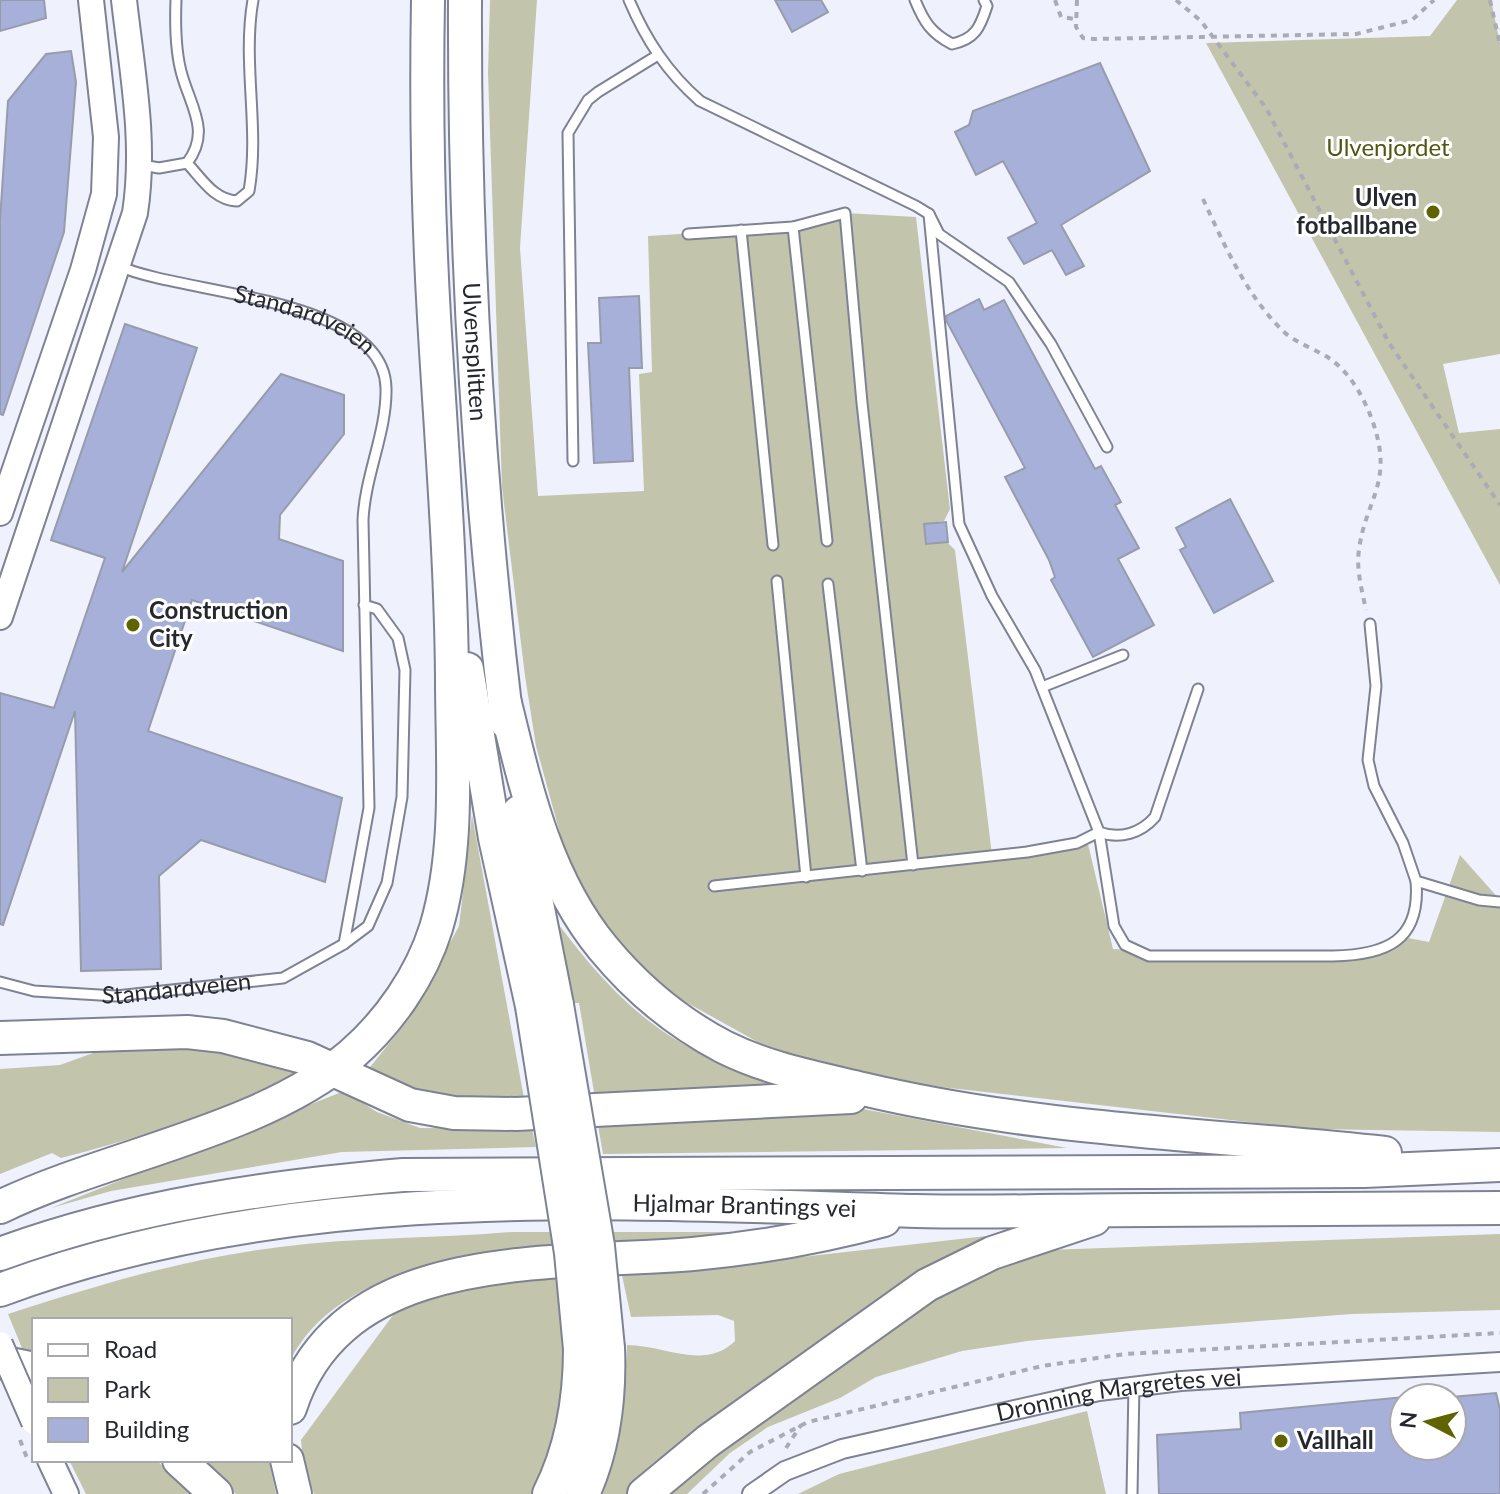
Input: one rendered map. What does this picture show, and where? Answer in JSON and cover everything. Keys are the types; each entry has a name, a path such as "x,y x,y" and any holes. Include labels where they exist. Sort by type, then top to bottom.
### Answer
{"highway":[{"name":"Ulvensplitten","path":"428,0 431,266 451,591"},
{"name":"Ulvensplitten","path":"465,0 465,127 475,389 489,583 505,703"},
{"path":"451,591 495,838 544,1006 598,1246 594,1348 565,1461 549,1494"},
{"path":"0,1207 254,1110 331,1070 375,1032 394,1008 420,966 438,919 451,832 451,591"},
{"path":"505,703 544,1006"},
{"path":"505,703 527,794 563,886 596,939 662,1007 725,1047 784,1070 883,1094 1095,1128 1303,1144 1496,1165"},
{"path":"0,1038 211,1035 281,1049 410,1105 454,1113 736,1104 883,1094"},
{"name":"Hjalmar Brantings vei","path":"0,1254 127,1215 185,1202 290,1185 403,1175 1364,1171 1496,1165"},
{"name":"Hjalmar Brantings vei","path":"0,1290 89,1261 194,1235 349,1213 587,1206 773,1205 920,1211 1500,1208"},
{"path":"644,1494 708,1441 927,1285 992,1253 1122,1210"},
{"path":"292,1403 302,1377 320,1349 345,1324 373,1305 434,1279 542,1263 657,1257 775,1245 920,1211"},
{"path":"583,1494 592,1474 607,1407 594,1348"},
{"path":"0,1362 32,1369"},
{"path":"181,1462 216,1494"},
{"path":"287,1462 295,1494"}],"street":[{"path":"0,513 4,485 83,270 104,194 106,137 91,0"},
{"path":"0,617 135,213 140,165 124,0"},
{"path":"0,1344 32,1417"},
{"name":"Dronning Margretes vei","path":"752,1494 785,1471 842,1449 1069,1396 1134,1385 1500,1362"},
{"path":"51,1462 66,1494"}],"lane":[{"path":"140,165 159,168 187,163 197,150 200,132 196,108 182,75 175,36 176,0"},
{"path":"187,163 215,194 227,200 237,201 249,191 254,138 249,25 253,0"},
{"path":"629,0 644,35 678,82 722,115 929,214 939,234 1009,282 1022,298 1107,447"},
{"path":"915,0 923,21 934,35 952,44 969,40 980,28 987,6 984,0"},
{"path":"573,461 568,133 588,100 624,73 658,55"},
{"path":"688,234 793,227 845,213 862,403 913,865"},
{"path":"929,214 959,524 992,596 1042,687 1099,832 1108,900 1117,934 1131,949 1149,956 1360,956 1395,943 1410,925 1418,899 1416,881 1403,843 1374,786 1368,760 1376,686 1370,624"},
{"path":"793,227 827,541"},
{"path":"741,230 773,545"},
{"name":"Standardveien","path":"119,266 176,284 289,307 326,318 363,342 378,358 386,388 384,413 364,500 369,808 344,944"},
{"path":"777,581 806,877"},
{"path":"828,584 862,871"},
{"name":"Standardveien","path":"0,982 34,991 116,996 283,978 344,944 368,926 387,883 402,797 405,670 398,638 377,609 364,605"},
{"path":"1042,687 1123,655"},
{"path":"714,886 913,865 1077,843 1099,832 1111,836 1145,829 1155,817 1198,689"},
{"path":"1416,881 1479,900 1500,902"},
{"path":"1132,1494 1134,1385"}],"path":[{"path":"1055,0 1061,17 1075,19"},
{"path":"1077,0 1075,19 1083,38 1378,31 1412,20 1434,0"},
{"path":"1176,0 1212,35 1266,108 1389,343 1500,505"},
{"path":"1490,0 1500,45"},
{"path":"1203,199 1236,269 1260,304 1282,330 1325,355 1348,376 1375,428 1382,454 1381,480 1359,551 1358,571 1370,624"},
{"path":"788,1444 801,1425"}],"green space":[{"path":"490,0 537,0 520,248 538,496 644,491 639,374 652,372 648,236 793,227 845,213 916,217 950,509 944,521 924,524 926,543 947,542 955,550 992,855 1088,844 1113,949 1357,960 1408,938 1429,942 1460,855 1500,900 1500,1132 1310,1129 923,1085 783,1056 646,980 572,877 536,746 502,487 488,73"},
{"name":"Ulvenjordet","path":"1457,0 1491,0 1500,43 1500,354 1443,364 1459,433 1500,429 1500,585 1206,43 1430,36"},
{"path":"472,815 524,1098 462,1097 425,1092 367,1071 410,1017 459,926"},
{"path":"544,905 590,964 642,1016 694,1050 778,1088 595,1098 579,1003 565,1003"},
{"path":"118,1044 192,1044 301,1068 295,1078 180,1123 61,1158 52,1153 0,1174 0,1069 60,1065"},
{"path":"344,1091 377,1112 420,1128 532,1129 536,1147 342,1152 111,1191 51,1208"},
{"path":"858,1108 1067,1148 603,1154 598,1125"},
{"path":"511,1232 750,1232 767,1236 482,1253 427,1266 348,1299 325,1316 305,1337 292,1358 292,1318 32,1318 32,1355 24,1353 8,1314 142,1274 210,1258 337,1241"},
{"path":"1004,1234 631,1494 603,1494 623,1417 627,1345 697,1355 723,1350 735,1341 734,1321 718,1315 631,1317 621,1271 757,1262"},
{"path":"1500,1234 1500,1310 1352,1314 1141,1330 962,1351 876,1377 840,1398 768,1427 730,1453 687,1494 659,1494 942,1288 1047,1250"},
{"path":"558,1277 567,1375 564,1411 535,1494 314,1494 303,1462 301,1440 396,1311 461,1289"},
{"path":"1087,1411 1106,1494 798,1494 839,1474"},
{"path":"70,1462 158,1462 193,1494 86,1494"},
{"path":"201,1462 269,1462 276,1494 236,1494"}],"building":[{"path":"0,0 44,0 46,18 0,31"},
{"path":"775,0 821,0 828,12 792,32"},
{"path":"71,51 76,82 64,232 3,415 0,414 0,220 8,101 46,54"},
{"path":"1100,63 1150,171 1061,225 1084,266 1066,275 1052,250 1024,264 1008,238 1037,223 1003,161 976,175 955,132 969,125 973,111"},
{"path":"639,296 642,368 629,368 633,461 594,463 588,343 601,343 599,298"},
{"path":"979,299 984,310 1004,300 1095,469 1101,466 1121,502 1115,505 1139,548 1118,559 1154,625 1093,657 1051,580 1055,577 1049,560 1005,477 1025,468 947,322 946,316"},
{"name":"Construction City","path":"125,324 197,348 122,572 281,374 344,395 344,434 280,515 279,539 343,561 343,651 192,600 148,731 342,798 325,882 201,840 159,876 161,969 81,971 75,711 3,925 0,924 0,693 54,708 105,558 51,540"},
{"path":"1230,499 1273,581 1214,613 1180,550 1186,547 1176,528"},
{"path":"946,522 948,542 926,544 924,524"},
{"name":"Vallhall","path":"1496,1393 1500,1409 1500,1494 1159,1494 1157,1435 1241,1429 1240,1413 1388,1399 1388,1462 1468,1462 1468,1396"}],"place":[{"name":"Ulven fotballbane","path":"1433,212"},
{"name":"Construction City","path":"133,625"},
{"name":"Vallhall","path":"1281,1441"}]}
